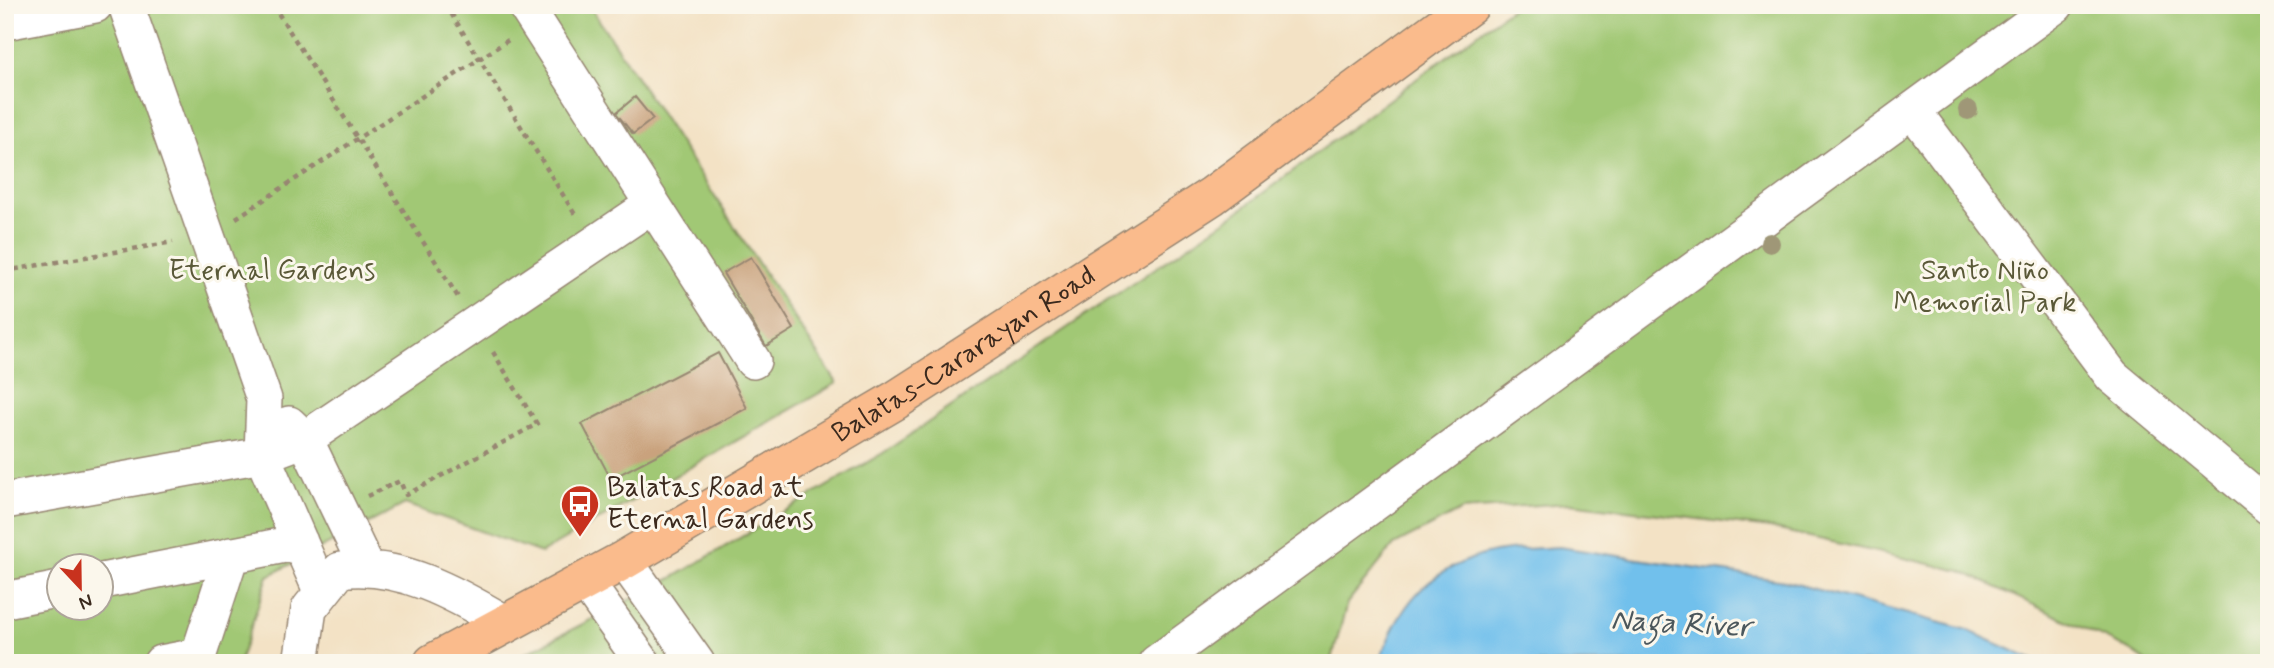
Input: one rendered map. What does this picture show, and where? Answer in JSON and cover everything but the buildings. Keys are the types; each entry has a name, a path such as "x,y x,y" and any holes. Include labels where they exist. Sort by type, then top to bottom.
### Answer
{"main road":[{"name":"Balatas-Cararayan Road","path":"433,663 624,560 896,400 1212,196 1470,5"}],"lane":[{"path":"5,22 95,5"},
{"path":"126,5 264,399 262,455 321,592"},
{"path":"1156,663 1914,112 2056,5"},
{"path":"530,14 753,361"},
{"path":"1914,112 2112,376 2269,507"},
{"path":"5,502 262,455 305,439 652,205"},
{"path":"264,399 305,439 366,566"},
{"path":"116,578 300,542"},
{"path":"161,663 197,659 231,555"},
{"path":"624,560 697,663"},
{"path":"301,663 309,609 340,570 366,566 455,593 505,623"},
{"path":"585,581 643,663"},
{"path":"5,600 46,592"}],"path":[{"path":"273,5 537,424 406,495 400,481 337,510"},
{"path":"446,5 594,244"},
{"path":"5,271 206,237 480,58 530,14"}],"green space":[{"name":"Eternal Gardens","path":"5,5 589,5 837,383 541,553 405,504 268,576 239,663 5,663"},
{"name":"Santo Niño Memorial Park","path":"1516,5 2269,5 2269,663 2149,663 2130,650 1961,571 1770,528 1570,503 1462,510 1394,545 1347,603 1331,663 507,663 672,578 883,453 1232,216"}],"water":[{"name":"Naga River","path":"1559,547 1785,581 1967,630 2040,663 1379,663 1405,609 1416,594 1445,571 1492,553"}],"place":[{"name":"Balatas Road at Eternal Gardens","path":"580,538"}]}
